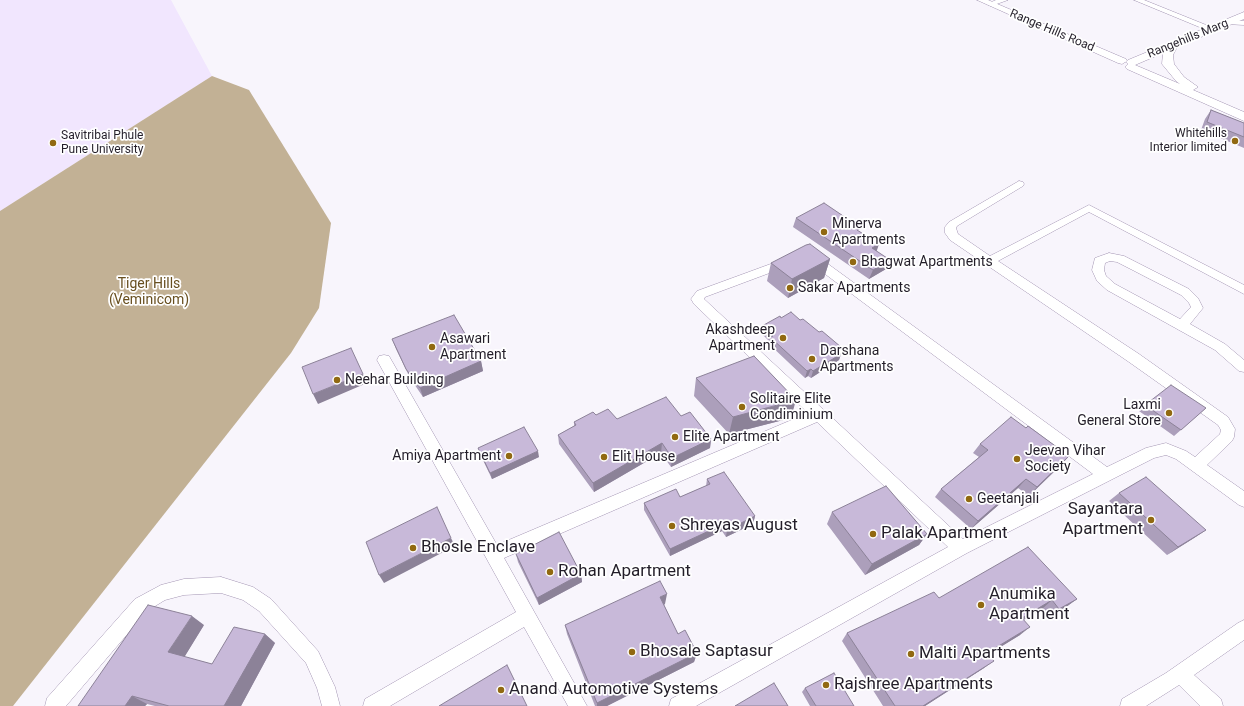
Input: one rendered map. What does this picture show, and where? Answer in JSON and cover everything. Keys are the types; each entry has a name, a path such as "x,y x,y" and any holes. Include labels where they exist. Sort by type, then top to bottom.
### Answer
{"main road":[{"name":"Rangehills Marg","path":"1130,64 1244,15"},
{"path":"1173,45 1167,55 1168,64 1180,79 1199,92 1244,112"},
{"name":"Range Hills Road","path":"1130,64 1199,92"},
{"path":"1130,64 1244,117"}],"street":[{"name":"Range Hills Road","path":"981,0 1130,64"},
{"path":"991,4 1004,0"},
{"path":"1138,0 1212,29"},
{"path":"1229,22 1244,23"},
{"path":"1019,184 950,227 951,233 954,237 990,262 1134,358 1223,421 1228,428 1227,438 1196,466"},
{"path":"990,262 1089,208 1244,290"},
{"path":"961,548 699,303 697,299 701,294 799,258 806,257 816,260 1106,475"},
{"path":"1182,325 1197,308 1194,301 1185,292 1120,259 1109,257 1099,261 1098,270 1101,278 1111,287 1220,347 1244,367"},
{"path":"384,360 578,706"},
{"path":"493,555 818,415"},
{"path":"678,706 961,548 1152,452 1166,449 1181,455 1244,500"},
{"path":"54,705 141,605 161,593 184,587 221,585 247,593 265,605 312,656 326,687 331,706"},
{"path":"372,706 527,615"},
{"path":"1130,706 1180,674 1244,629"},
{"path":"1180,674 1214,706"}],"shaded area":[{"name":"Savitribai Phule Pune University","path":"0,0 171,0 212,76 0,211"}],"green space":[{"name":"Tiger Hills (Veminicom)","path":"212,76 249,90 331,223 319,308 291,353 13,706 0,706 0,211"}],"building":[{"path":"1211,110 1244,123 1244,137 1207,122"},
{"path":"824,203 861,228 857,230 879,244 872,248 890,260 873,270 796,218"},
{"path":"810,244 830,259 792,279 771,263 806,245"},
{"path":"791,312 800,320 803,319 819,332 822,331 841,347 836,350 841,354 813,371 811,369 807,371 770,337 773,336 762,326"},
{"path":"454,315 481,361 420,388 406,369 392,339"},
{"path":"351,348 363,374 313,394 302,367"},
{"path":"754,356 796,400 733,417 696,378"},
{"name":"Laxmi General Store","path":"1171,385 1206,408 1181,430 1145,405"},
{"path":"666,397 681,416 690,412 711,439 672,458 662,443 593,483 558,435 576,425 574,422 593,412 596,415 608,409 617,419"},
{"path":"1011,417 1026,428 1028,426 1069,456 1037,487 1026,479 978,521 941,489 988,450 980,444"},
{"name":"Amiya Apartment","path":"524,427 538,451 490,473 478,448"},
{"path":"724,472 755,516 727,530 724,524 670,549 644,503 676,489 680,497 710,484 707,479"},
{"path":"1146,477 1206,530 1178,547 1119,493"},
{"name":"Palak Apartment","path":"886,486 927,534 872,564 832,512"},
{"name":"Bhosle Enclave","path":"437,507 451,538 379,575 366,542"},
{"name":"Rohan Apartment","path":"559,532 581,574 537,598 516,554"},
{"path":"1028,547 1077,599 1059,609 1052,600 1022,618 1030,627 987,653 994,661 923,706 895,706 847,633 934,592 939,598"},
{"name":"Bhosale Saptasur","path":"660,581 667,594 660,597 678,634 685,630 697,653 597,703 565,625"},
{"path":"148,605 192,616 168,652 212,664 234,627 265,634 224,706 169,706 132,696 125,706 78,706"},
{"name":"Anand Automotive Systems","path":"507,665 527,706 439,706"},
{"name":"Rajshree Apartments","path":"834,673 854,706 816,706 805,688"},
{"path":"774,683 788,706 735,706"}],"place":[{"name":"Whitehills Interior limited","path":"1235,141"},
{"name":"Savitribai Phule Pune University","path":"53,143"},
{"name":"Minerva Apartments","path":"824,232"},
{"name":"Bhagwat Apartments","path":"853,262"},
{"name":"Sakar Apartments","path":"790,288"},
{"name":"Akashdeep Apartment","path":"783,338"},
{"name":"Asawari Apartment","path":"432,347"},
{"name":"Darshana Apartments","path":"812,359"},
{"name":"Neehar Building","path":"337,380"},
{"name":"Solitaire Elite Condiminium","path":"742,407"},
{"name":"Laxmi General Store","path":"1169,413"},
{"name":"Elite Apartment","path":"675,437"},
{"name":"Amiya Apartment","path":"509,456"},
{"name":"Elit House","path":"604,457"},
{"name":"Jeevan Vihar Society","path":"1017,459"},
{"name":"Geetanjali","path":"969,499"},
{"name":"Sayantara Apartment","path":"1151,520"},
{"name":"Shreyas August","path":"672,526"},
{"name":"Palak Apartment","path":"873,534"},
{"name":"Bhosle Enclave","path":"413,548"},
{"name":"Rohan Apartment","path":"550,572"},
{"name":"Anumika Apartment","path":"981,605"},
{"name":"Bhosale Saptasur","path":"632,652"},
{"name":"Malti Apartments","path":"911,654"},
{"name":"Rajshree Apartments","path":"826,685"},
{"name":"Anand Automotive Systems","path":"501,690"}]}
